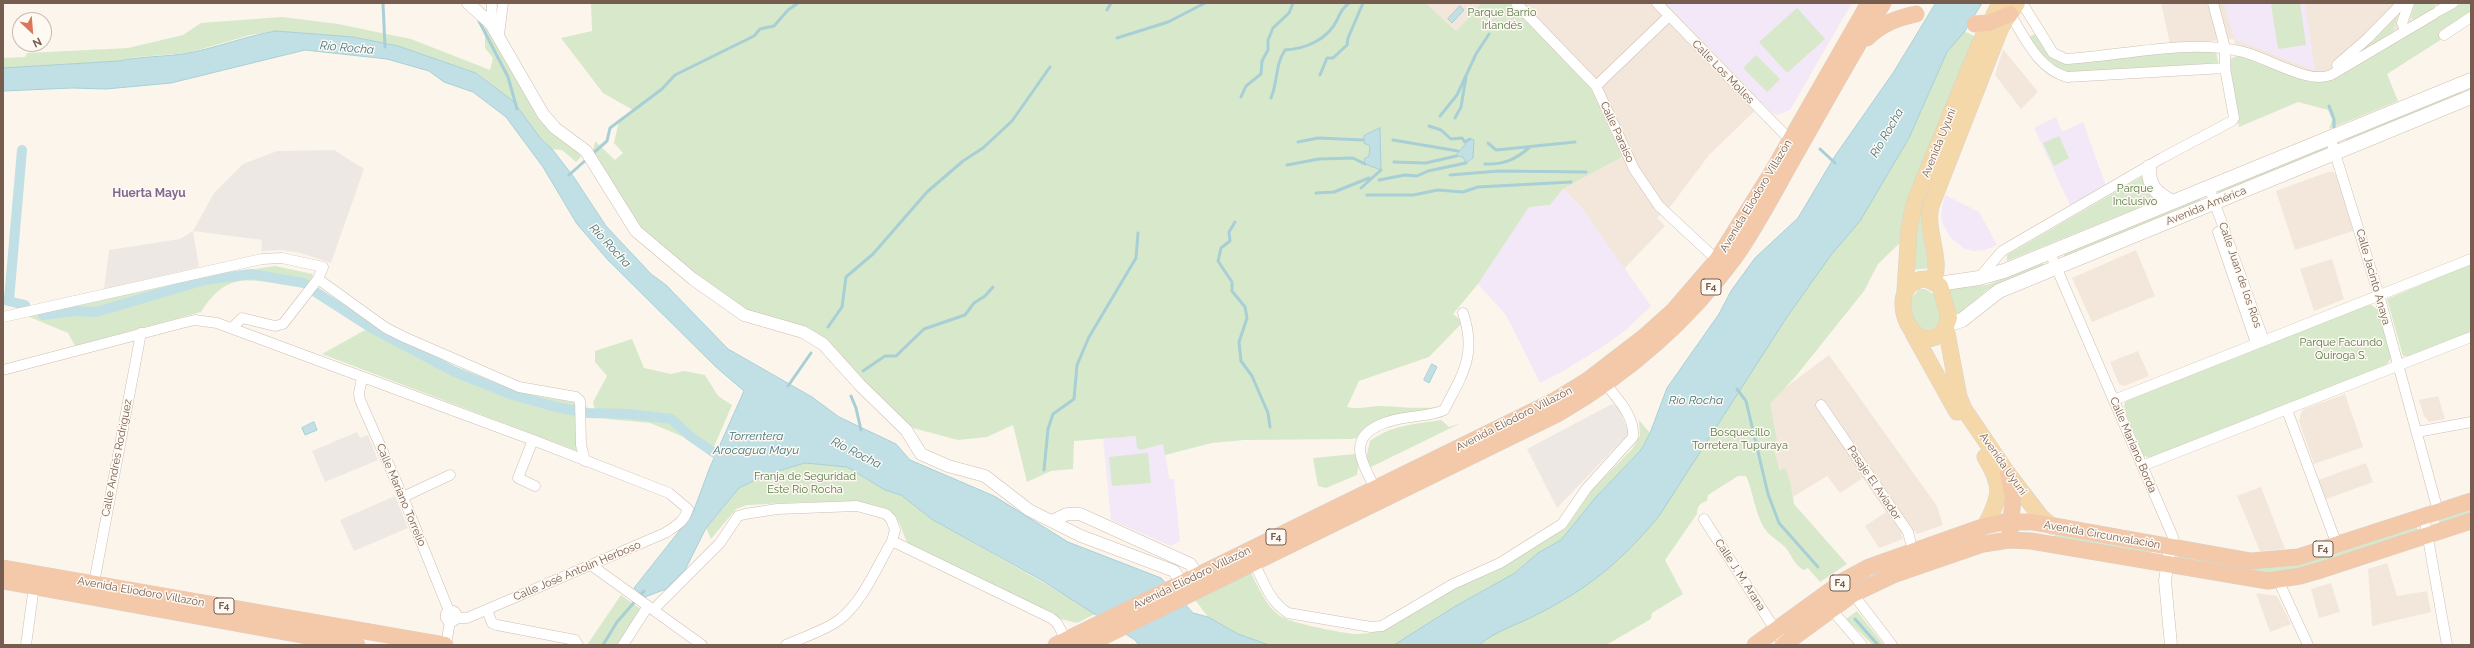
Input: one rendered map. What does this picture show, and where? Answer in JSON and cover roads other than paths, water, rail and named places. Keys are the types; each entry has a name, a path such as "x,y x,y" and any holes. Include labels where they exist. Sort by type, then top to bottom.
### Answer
{"highway":[{"name":"Avenida Eliodoro Villazón","path":"1086,645 1116,631 1183,587 1198,575 1554,401 1588,380 1634,346 1673,312 1717,260 1790,140 1869,3"},
{"name":"Avenida Eliodoro Villazón","path":"1061,642 1102,622 1183,587 1254,563 1559,413 1606,384 1676,326 1735,256 1757,223 1851,55 1883,3"},
{"path":"1982,24 2009,7"},
{"path":"1851,55 1881,26 1897,18 1916,14"},
{"path":"2008,474 2012,488 2012,522 2009,540"},
{"name":"Avenida Circunvalación","path":"1755,645 1858,572 1913,550 1985,526 2012,522 2052,526 2251,561 2298,557 2471,501"},
{"name":"Avenida Circunvalación","path":"1784,645 1853,594 1916,566 1963,550 2009,540 2031,541 2251,579 2278,580 2321,570 2471,520"},
{"name":"Avenida Eliodoro Villazón","path":"3,568 446,645"},
{"name":"Avenida Eliodoro Villazón","path":"3,581 356,645"}],"main road":[{"name":"Avenida Uyuni","path":"1936,283 1937,264 1928,217 2009,7"},
{"name":"Avenida Uyuni","path":"1905,291 1909,228 1915,201 1982,24"},
{"name":"Avenida América","path":"1936,283 1978,278 2050,253 2468,81"},
{"name":"Avenida América","path":"1947,326 1962,320 1999,291 2471,96"},
{"path":"2149,167 2150,183 2153,190 2172,202"},
{"path":"1918,280 1936,283 1948,313 1947,326 1939,335 1930,339 1920,337 1913,333 1908,326 1903,303 1905,291 1910,284 1918,280"},
{"name":"Avenida Uyuni","path":"1947,326 1962,403 2008,474 2041,517 2052,526"},
{"name":"Avenida Uyuni","path":"1913,333 1996,477 1999,497 1985,526"}],"street":[{"path":"468,3 492,24 543,114 555,128 586,151 628,220 636,231 657,249 694,279 744,315 803,332 823,344 860,386 906,430 921,454 948,466 985,476 1029,510 1081,536 1174,571 1183,587"},
{"path":"492,3 492,24"},
{"path":"499,35 503,3"},
{"name":"Calle Paraíso","path":"1516,3 1596,86 1634,169 1664,212 1717,260"},
{"name":"Calle Los Molles","path":"1657,3 1790,140"},
{"path":"2022,3 2053,53 2058,57 2074,58 2179,48 2225,48 2251,54 2315,78 2323,78 2453,3"},
{"path":"1978,278 2002,251 2149,167 2232,122 2234,118 2225,68 2225,48 2213,3"},
{"path":"2336,65 2368,38 2402,3"},
{"path":"2405,31 2402,23 2409,3"},
{"path":"2009,7 2042,63 2056,74 2067,77 2225,68"},
{"path":"1596,86 1669,16"},
{"path":"2444,35 2471,17"},
{"path":"2468,81 2471,96"},
{"name":"Calle Jacinto Anaya","path":"2330,137 2337,152 2417,432 2431,513 2428,535 2447,645"},
{"name":"Calle Juan de los Ríos","path":"2206,188 2260,342"},
{"name":"Calle Mariano Borda","path":"2050,253 2173,537 2170,547 2165,582 2171,645"},
{"path":"3,317 262,259 282,258 323,267 318,279 283,324 275,326 242,318 232,328"},
{"path":"2114,400 2471,259"},
{"path":"318,279 386,328 404,337 519,387 576,397 580,401 581,445 586,461"},
{"path":"1375,489 1361,456 1360,447 1363,437 1377,426 1399,418 1438,413 1444,410 1467,363 1469,337 1463,313"},
{"path":"3,370 195,320 217,323 586,461"},
{"name":"Calle Andrés Rodriguez","path":"94,583 141,333"},
{"path":"2142,466 2471,337"},
{"name":"Calle Mariano Torrelio","path":"362,378 359,393 360,400 403,497 452,617"},
{"path":"1254,563 1269,594 1278,607 1288,612 1371,627 1382,626 1453,584 1500,562 1562,524 1586,489 1633,437 1633,428 1630,418 1606,384"},
{"name":"Pasaje El Aviador","path":"1821,405 1908,532 1916,566"},
{"path":"2284,411 2333,546"},
{"path":"2417,432 2471,422"},
{"path":"533,440 518,478 536,486"},
{"name":"Calle José Antolin Herboso","path":"452,617 467,618 487,610 672,529 686,517 688,509 670,494 586,461"},
{"path":"403,497 450,475"},
{"path":"624,645 648,606 720,543 738,516 778,509 857,506 886,514 895,524 892,541 861,593 839,620 786,645"},
{"path":"1052,521 1067,514 1080,514 1190,564 1198,575"},
{"name":"Calle J. M. Arana","path":"1704,520 1784,645"},
{"path":"892,541 1051,618 1057,623 1061,642"},
{"path":"591,565 702,645"},
{"path":"2278,580 2308,645"},
{"path":"26,645 34,586"},
{"path":"1853,594 1892,645"},
{"path":"1831,609 1862,645"},
{"path":"487,610 492,623 497,626 575,640 578,645"},
{"path":"446,645 452,617"}],"water":[{"name":"Río Rocha","path":"1936,3 1982,3 1965,31 1947,52 1909,138 1860,221 1831,255 1787,317 1659,516 1618,560 1588,584 1555,605 1529,619 1499,632 1479,645 1394,645 1454,607 1515,573 1538,553 1561,540 1596,497 1641,450 1650,433 1667,388 1719,314 1731,291 1755,258 1798,218 1835,156 1893,73"},
{"path":"1460,6 1464,10 1452,23 1448,19"},
{"name":"Río Rocha","path":"276,31 353,37 398,46 476,73 513,101 541,139 552,149 573,176 606,226 651,274 666,285 728,349 812,397 839,417 896,444 910,460 994,496 1068,542 1161,578 1193,613 1208,617 1238,634 1269,645 1139,645 1135,640 1043,581 933,520 901,495 885,490 847,467 805,463 768,474 739,488 706,528 685,570 666,589 645,597 634,588 692,515 710,467 744,391 716,367 608,260 577,224 543,167 506,117 473,92 444,82 429,71 387,59 305,50 171,83 106,89 72,88 3,91 3,68 119,61 189,53"},
{"path":"1380,128 1381,170 1365,164 1364,159 1369,156 1370,146 1364,143 1364,136"},
{"path":"1470,139 1474,140 1473,158 1466,163 1463,157 1456,156"},
{"path":"1432,364 1437,367 1429,383 1424,380"},
{"path":"314,422 317,430 305,435 302,428"}],"waterway":[{"path":"383,3 385,47"},
{"path":"591,155 607,141 610,128 662,89 675,75 754,36 760,29 774,26 788,10 798,3"},
{"path":"1107,10 1111,3"},
{"path":"1117,38 1168,22 1205,3"},
{"path":"1241,97 1246,86 1261,74 1262,61 1268,50 1268,40 1273,28 1289,13 1293,3"},
{"path":"1271,98 1278,67 1285,50 1301,48 1322,38 1333,27 1342,11 1349,3"},
{"path":"1320,75 1327,58 1333,58 1347,45 1348,38 1363,3"},
{"path":"479,21 508,77 517,109"},
{"path":"1440,116 1457,95 1476,54 1489,34"},
{"path":"828,327 842,307 846,277 873,254 927,192 963,161 983,148 1012,121 1050,67"},
{"path":"1455,118 1461,107 1466,77"},
{"path":"2329,106 2334,119 2334,127"},
{"path":"1429,126 1441,130 1451,139 1462,138 1465,142 1470,139"},
{"path":"1298,142 1318,138 1363,140"},
{"path":"1393,140 1458,151"},
{"path":"1488,143 1496,150 1575,142"},
{"path":"1485,164 1504,162 1520,155 1530,147"},
{"path":"1820,149 1835,163"},
{"path":"9,300 22,150"},
{"path":"1394,162 1426,163 1456,156"},
{"path":"1287,165 1319,159 1353,158 1365,164"},
{"path":"569,175 587,159"},
{"path":"1379,180 1405,175 1417,176 1428,171 1466,163"},
{"path":"1361,188 1381,170"},
{"path":"1450,175 1499,171 1586,172"},
{"path":"1316,193 1334,192 1369,178"},
{"path":"1367,195 1413,195 1438,190 1463,192 1478,187 1571,182"},
{"path":"1235,222 1229,232 1230,241 1221,248 1218,261 1232,282 1232,291 1245,307 1247,318 1239,342 1241,361 1252,376 1268,413 1270,427"},
{"path":"1044,470 1048,429 1053,414 1074,399 1077,365 1089,337 1136,258 1138,233"},
{"path":"43,315 75,311 96,312 205,280 251,274 304,283"},
{"path":"863,371 885,356 896,356 924,329 965,315 974,303 985,296 993,287"},
{"path":"314,291 370,327 455,372 513,395 556,407 588,413 630,414 671,419 690,436 726,461"},
{"path":"4,300 25,305"},
{"path":"788,386 811,353"},
{"path":"1737,389 1746,401 1768,494 1779,523 1818,567"},
{"path":"851,396 856,408 861,430"},
{"name":"Torrentera Arocagua Mayu","path":"603,645 617,622 644,591"},
{"path":"1855,619 1878,645"}],"district":[{"name":"Huerta Mayu","path":"149,193"}],"park label":[{"name":"Parque Barrio Irlandés","path":"1502,19"},
{"name":"Parque Inclusivo","path":"2135,195"},
{"name":"Parque Facundo Quiroga S.","path":"2341,349"},
{"name":"Bosquecillo Torretera Tupuraya","path":"1740,439"},
{"name":"Franja de Seguridad Este Río Rocha","path":"805,483"}]}
